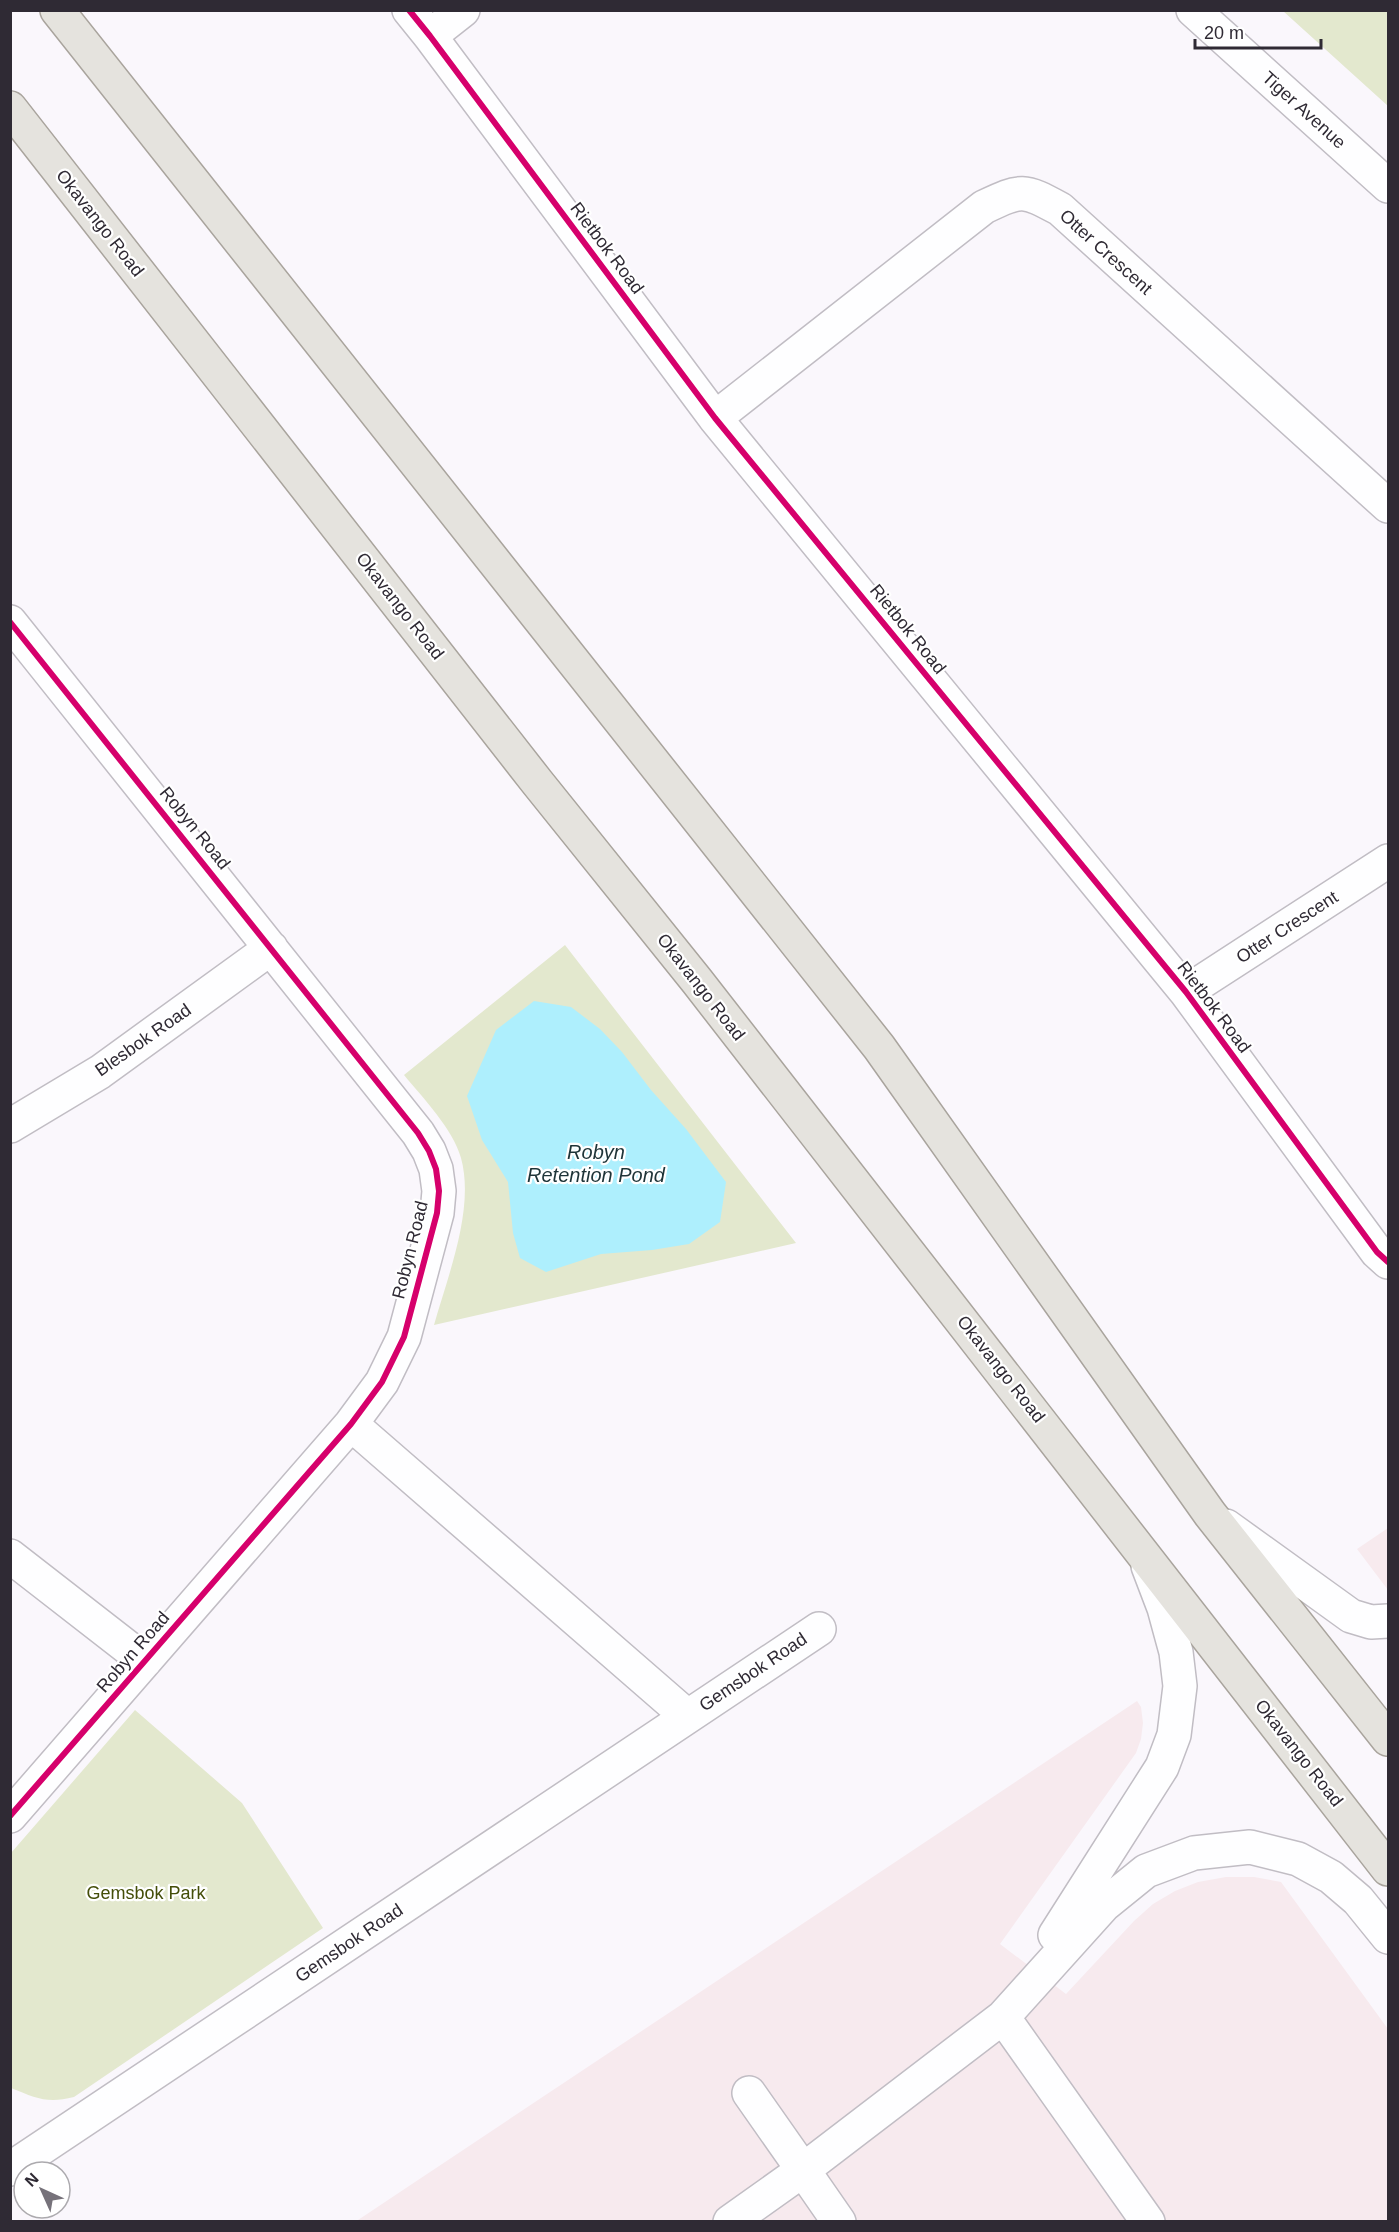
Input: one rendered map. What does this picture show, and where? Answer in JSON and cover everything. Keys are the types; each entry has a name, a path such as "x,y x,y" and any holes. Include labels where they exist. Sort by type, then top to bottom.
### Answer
{"main road":[{"path":"57,10 879,1047 1210,1514 1389,1739"},
{"name":"Okavango Road","path":"10,108 530,773 698,981 1389,1869"}],"street":[{"name":"Rietbok Road","path":"409,10 715,418 1186,992 1377,1252 1389,1262"},
{"path":"430,36 463,10"},
{"name":"Tiger Avenue","path":"1193,10 1389,186"},
{"name":"Otter Crescent","path":"715,418 984,207 1013,193 1030,194 1060,209 1389,506"},
{"name":"Robyn Road","path":"10,622 22,657 272,948 418,1133 436,1169 439,1191 437,1213 404,1337 382,1382 351,1424 10,1816"},
{"name":"Otter Crescent","path":"1186,992 1389,861"},
{"name":"Blesbok Road","path":"10,1126 100,1072 272,948"},
{"name":"Gemsbok Road","path":"351,1424 687,1716"},
{"path":"1210,1514 1351,1616 1371,1622 1389,1622"},
{"path":"1003,2017 1162,1767 1174,1735 1180,1686 1176,1652 1164,1608 1141,1549"},
{"path":"10,1556 145,1661"},
{"name":"Gemsbok Road","path":"10,2169 819,1629"},
{"path":"730,2222 803,2170 1003,2017 1104,1905 1146,1871 1194,1853 1251,1847 1298,1858 1331,1877 1358,1900 1389,1936"},
{"path":"1003,2017 1148,2222"},
{"path":"749,2093 839,2222"}],"shaded area":[{"path":"1388,1528 1388,1590 1357,1549"},
{"path":"1137,1701 1141,1707 1143,1723 1136,1753 1000,1944 1066,1994 1134,1921 1153,1904 1175,1891 1198,1882 1226,1877 1254,1877 1281,1882 1388,2029 1388,2221 355,2222"}],"green space":[{"path":"1283,11 1388,11 1388,106"},
{"path":"565,945 796,1243 434,1325 458,1242 465,1199 464,1178 461,1158 451,1136 437,1114 404,1075"},
{"name":"Gemsbok Park","path":"135,1710 242,1803 323,1928 74,2097 56,2100 42,2099 11,2088 11,1853"}],"water":[{"name":"Robyn Retention Pond","path":"534,1001 571,1007 600,1029 622,1052 651,1090 686,1129 726,1182 720,1222 689,1244 601,1254 546,1272 520,1258 513,1233 508,1182 482,1140 467,1096 496,1030"}],"cycle path":[{"path":"409,10 715,418 1186,992 1377,1252 1388,1262"},
{"path":"10,622 418,1133 436,1169 439,1191 437,1213 404,1337 382,1382 351,1424 10,1816"}]}
